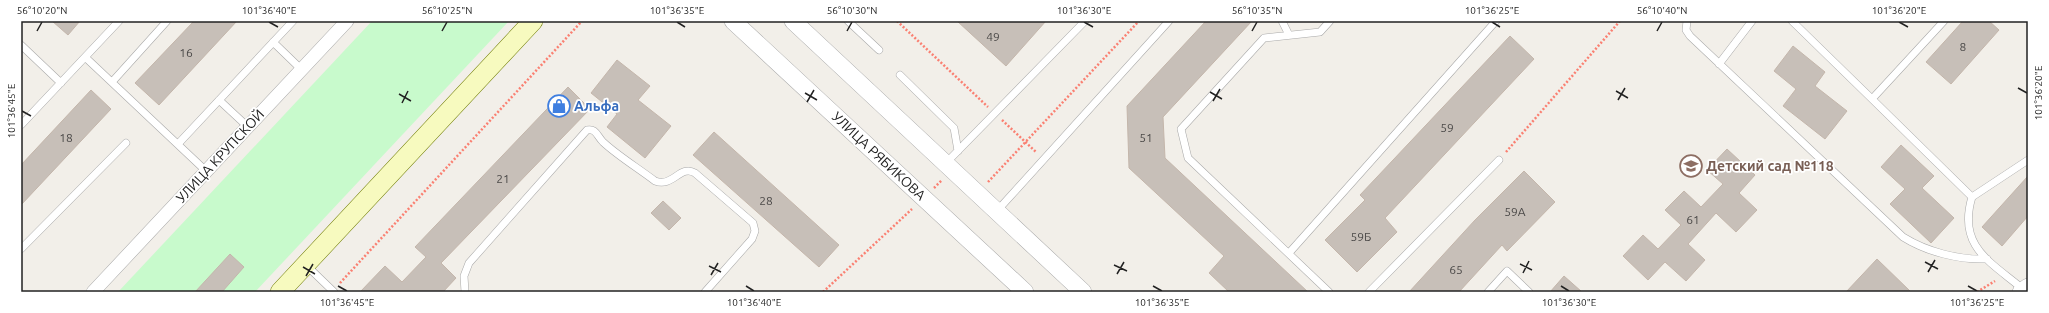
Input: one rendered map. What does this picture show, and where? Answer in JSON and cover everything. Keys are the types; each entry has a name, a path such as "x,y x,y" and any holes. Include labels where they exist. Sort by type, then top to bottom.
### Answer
{"main road":[{"path":"280,292 533,21"}],"street":[{"name":"УЛИЦА КРУПСКОЙ","path":"93,292 347,21"},
{"name":"УЛИЦА РЯБИКОВА","path":"733,21 1025,292"},
{"path":"793,21 948,168 1083,292"}],"lane":[{"path":"21,125 119,21"},
{"path":"112,82 167,21"},
{"path":"178,144 293,21"},
{"path":"848,21 879,50"},
{"path":"948,168 958,151 1085,21"},
{"path":"996,212 1169,21"},
{"path":"1282,21 1289,36"},
{"path":"1329,292 1289,252 1188,158 1181,129 1264,38 1320,32 1330,21"},
{"path":"1289,252 1496,21"},
{"path":"1687,21 1686,30 1690,36 1903,237 1922,247 1967,260 1987,259"},
{"path":"1718,64 1752,21"},
{"path":"1792,21 1972,197"},
{"path":"1872,99 1944,21"},
{"path":"273,42 302,70"},
{"path":"21,45 62,83"},
{"path":"85,57 206,171"},
{"path":"900,75 954,128 958,151"},
{"path":"219,100 248,127"},
{"path":"465,292 464,276 469,263 587,130 591,129 595,131 602,141 655,181 662,184 669,182 685,171 690,170 753,223 755,231 752,239 705,292"},
{"path":"21,249 126,143"},
{"path":"1369,292 1499,160"},
{"path":"2024,290 1987,259 1972,241 1968,230 1968,219 1972,197 2028,160"},
{"path":"306,265 333,291"},
{"path":"1488,292 1507,271 1529,292"}],"path":[{"path":"333,291 582,21"},
{"path":"897,21 1043,160"},
{"path":"987,183 1139,21"},
{"path":"1499,160 1620,21"},
{"path":"823,292 924,198 948,168"},
{"path":"1977,292 2006,275"}],"green space":[{"path":"372,21 509,21 255,292 118,292"}],"building":[{"path":"52,21 80,21 68,35"},
{"path":"194,21 237,21 159,105 135,83"},
{"path":"957,21 1046,21 1006,66"},
{"path":"1206,21 1252,21 1163,117 1165,158 1308,292 1229,292 1209,273 1224,256 1129,168 1127,106"},
{"path":"1963,21 1989,21 1999,30 1951,84 1926,62"},
{"path":"1510,36 1534,59 1385,218 1397,232 1357,272 1325,240 1365,200 1360,195"},
{"path":"1793,46 1825,72 1815,86 1847,111 1825,139 1783,106 1796,89 1774,71"},
{"path":"617,60 650,86 638,100 671,126 645,158 607,127 617,114 591,93"},
{"path":"568,87 590,109 441,263 456,278 443,292 360,292 385,266 402,282 426,257 415,247"},
{"path":"91,90 111,109 21,205 21,165"},
{"path":"714,132 839,245 819,267 693,155"},
{"path":"1901,145 1934,176 1922,188 1954,218 1931,243 1890,204 1905,189 1881,167"},
{"path":"1727,149 1755,175 1739,193 1757,210 1736,232 1716,213 1688,244 1705,260 1686,281 1665,262 1648,280 1623,256 1643,235 1658,249 1681,225 1665,210 1684,191 1701,207 1723,184 1707,170"},
{"path":"1524,171 1555,202 1507,251 1502,245 1459,292 1409,292 1475,220"},
{"path":"2028,176 2028,216 2002,246 1982,227"},
{"path":"663,201 681,218 669,230 651,213"},
{"path":"230,254 244,267 222,292 195,292"},
{"path":"1877,259 1911,292 1846,292"},
{"path":"1564,276 1582,292 1550,292"}],"place":[{"name":"Альфа","path":"559,106"},
{"name":"Детский сад №118","path":"1691,166"}]}
